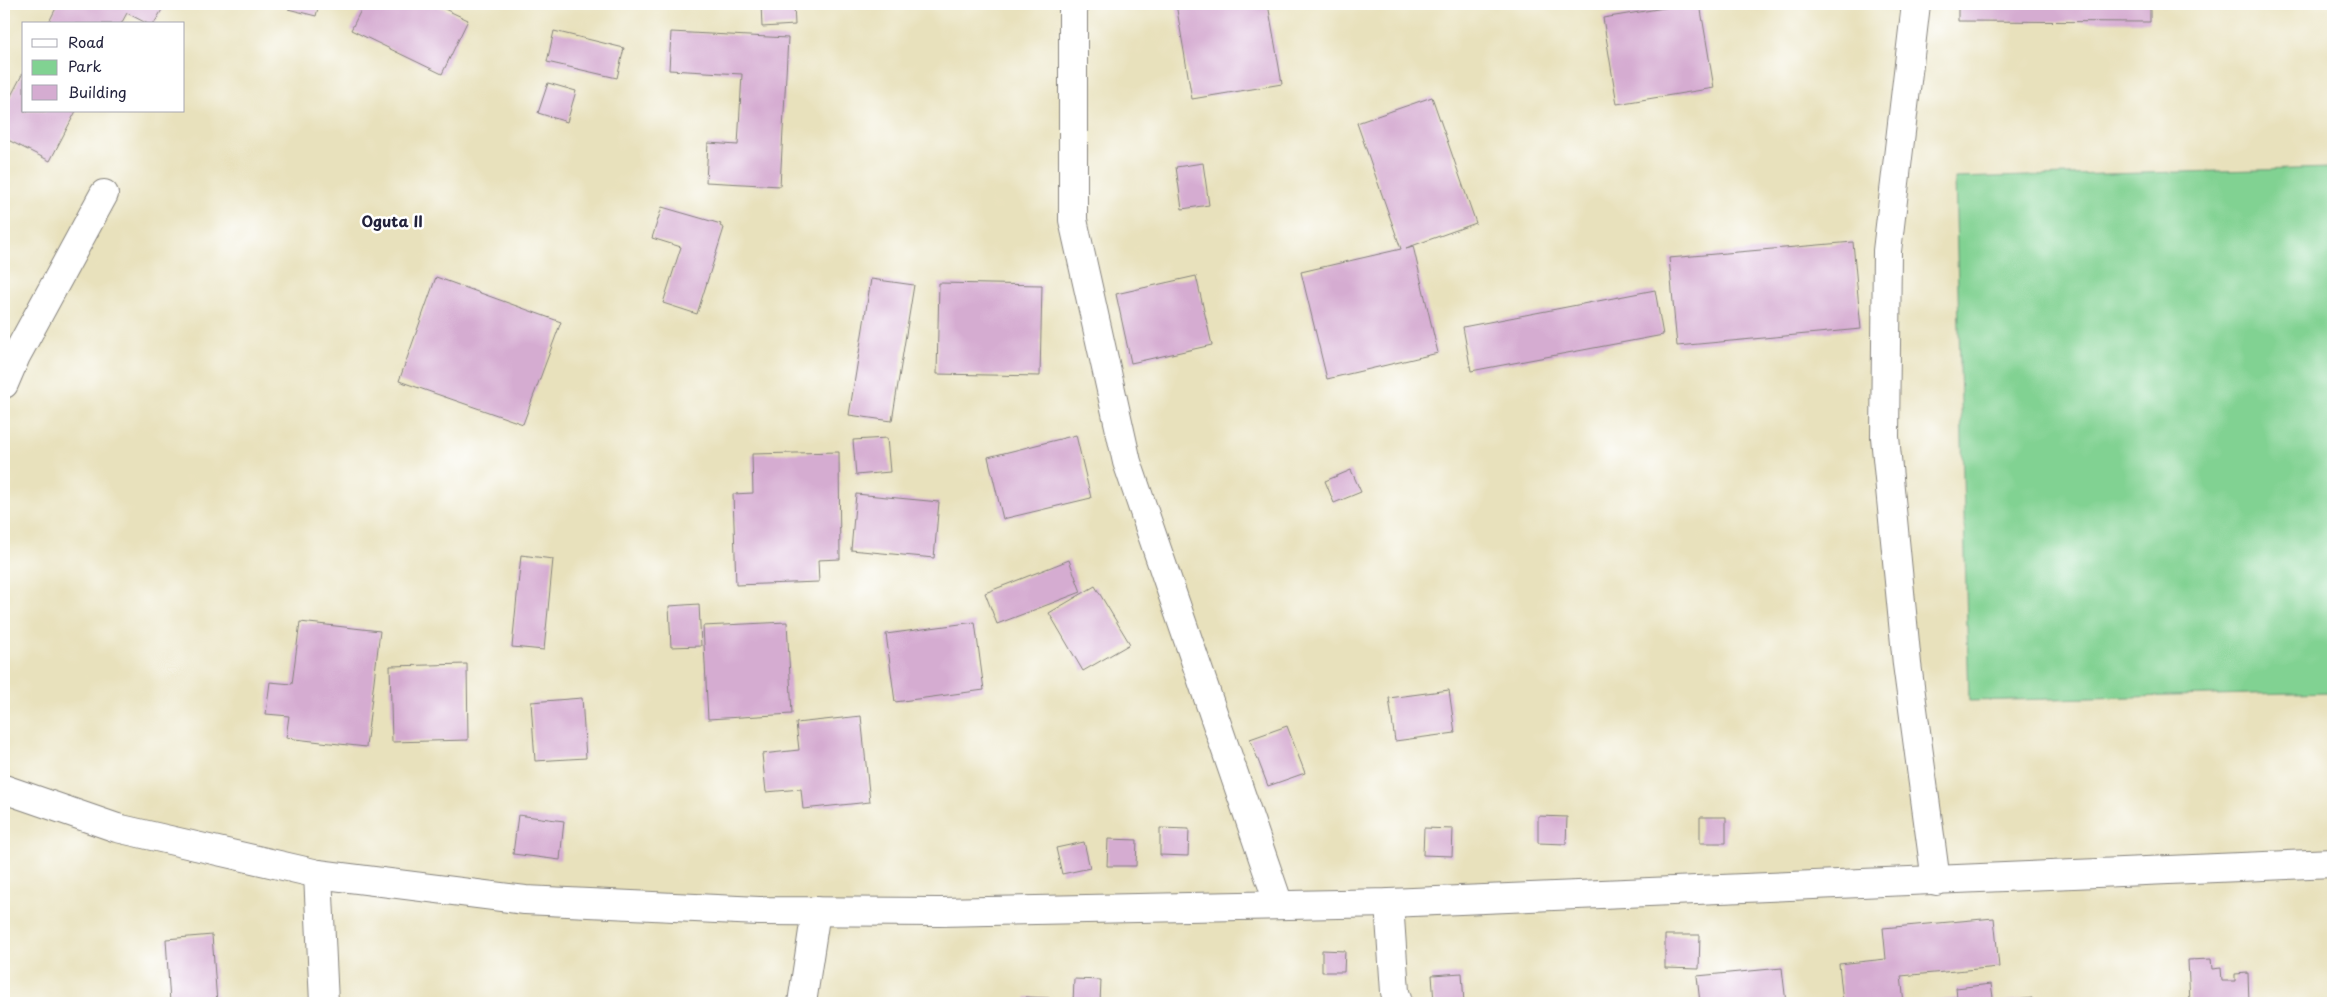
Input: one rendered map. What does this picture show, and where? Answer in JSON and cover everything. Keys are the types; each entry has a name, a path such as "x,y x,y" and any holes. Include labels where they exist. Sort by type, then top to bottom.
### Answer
{"street":[{"path":"1073,4 1073,220 1127,462 1279,905"},
{"path":"1916,4 1887,251 1885,436 1907,664 1936,881"},
{"path":"4,384 16,356 104,194"},
{"path":"4,789 117,828 318,874 525,900 759,911 940,912 1389,903 2333,863"},
{"path":"318,874 324,1003"},
{"path":"1389,903 1395,992 1398,1003"},
{"path":"802,1003 816,911"}],"green space":[{"path":"2333,168 2333,692 1969,701 1955,178"}],"building":[{"path":"58,4 165,4 155,22 144,22 127,13 122,22 49,22"},
{"path":"290,4 319,4 316,16 288,9"},
{"path":"364,4 434,4 468,20 442,74 351,30"},
{"path":"761,4 794,4 795,25 762,27"},
{"path":"1176,4 1268,4 1282,84 1192,99"},
{"path":"1688,4 1700,4 1714,88 1617,104 1603,18"},
{"path":"1958,4 2150,4 2150,22 1958,21"},
{"path":"554,31 624,48 617,78 547,62"},
{"path":"671,32 788,38 780,186 706,182 708,143 738,145 742,74 669,70"},
{"path":"22,75 22,112 75,112 50,161 4,138 4,109"},
{"path":"548,83 576,91 567,122 538,113"},
{"path":"1432,97 1476,223 1406,248 1413,246 1438,353 1327,379 1301,272 1401,249 1357,123"},
{"path":"1203,163 1209,205 1182,209 1176,167"},
{"path":"662,207 721,224 720,226 724,228 697,314 663,303 681,247 652,238"},
{"path":"1853,242 1861,329 1677,346 1669,258"},
{"path":"1196,276 1212,345 1131,363 1116,294"},
{"path":"436,277 561,322 523,424 399,381"},
{"path":"871,279 914,285 892,421 849,415"},
{"path":"939,283 1042,285 1040,376 937,374"},
{"path":"1655,290 1663,335 1471,371 1463,327"},
{"path":"1076,435 1091,498 1003,519 988,457"},
{"path":"887,438 890,472 856,475 853,440"},
{"path":"839,452 840,559 818,560 819,582 736,585 733,494 753,493 752,454"},
{"path":"1351,470 1361,492 1334,503 1325,481"},
{"path":"856,494 939,502 934,558 851,550"},
{"path":"521,555 553,559 544,650 512,647"},
{"path":"1069,560 1081,592 997,624 985,593"},
{"path":"1095,586 1130,644 1083,671 1049,613"},
{"path":"699,604 701,646 671,647 669,606"},
{"path":"300,622 380,631 366,747 286,738 289,716 266,714 270,682 292,684"},
{"path":"787,622 792,714 708,719 703,626"},
{"path":"975,622 984,690 895,702 886,634"},
{"path":"467,664 468,740 392,742 390,666"},
{"path":"1449,690 1455,733 1395,741 1389,698"},
{"path":"582,698 586,758 535,761 531,702"},
{"path":"861,716 870,802 803,809 801,789 766,792 762,754 799,750 796,723"},
{"path":"1287,726 1305,773 1268,786 1250,739"},
{"path":"518,815 564,821 560,860 513,854"},
{"path":"1538,816 1567,817 1566,844 1538,843"},
{"path":"1700,817 1726,817 1726,843 1700,843"},
{"path":"1160,828 1189,829 1188,856 1160,855"},
{"path":"1424,828 1453,829 1452,856 1423,855"},
{"path":"1108,839 1137,840 1136,866 1107,866"},
{"path":"1084,842 1090,868 1062,874 1056,848"},
{"path":"1994,918 1999,967 1901,976 1904,1003 1843,1003 1839,964 1886,959 1883,928"},
{"path":"212,935 217,1003 170,1003 166,939"},
{"path":"1665,935 1700,935 1699,969 1665,968"},
{"path":"1322,950 1345,951 1344,972 1322,972"},
{"path":"2211,959 2212,969 2221,968 2222,981 2235,981 2235,974 2248,973 2249,1003 2190,1003 2188,960"},
{"path":"1782,968 1786,1003 1700,1003 1697,976"},
{"path":"1462,973 1464,1003 1434,1003 1432,975"},
{"path":"1074,979 1101,980 1100,1003 1073,1003"},
{"path":"1991,984 1994,1003 1934,1003 1934,1001 1957,998 1956,988"},
{"path":"1026,997 1049,998 1049,1003 1026,1003"},
{"path":"2032,998 2033,1003 2001,1003 2001,1002"}],"district":[{"name":"Oguta II","path":"392,222"}]}
